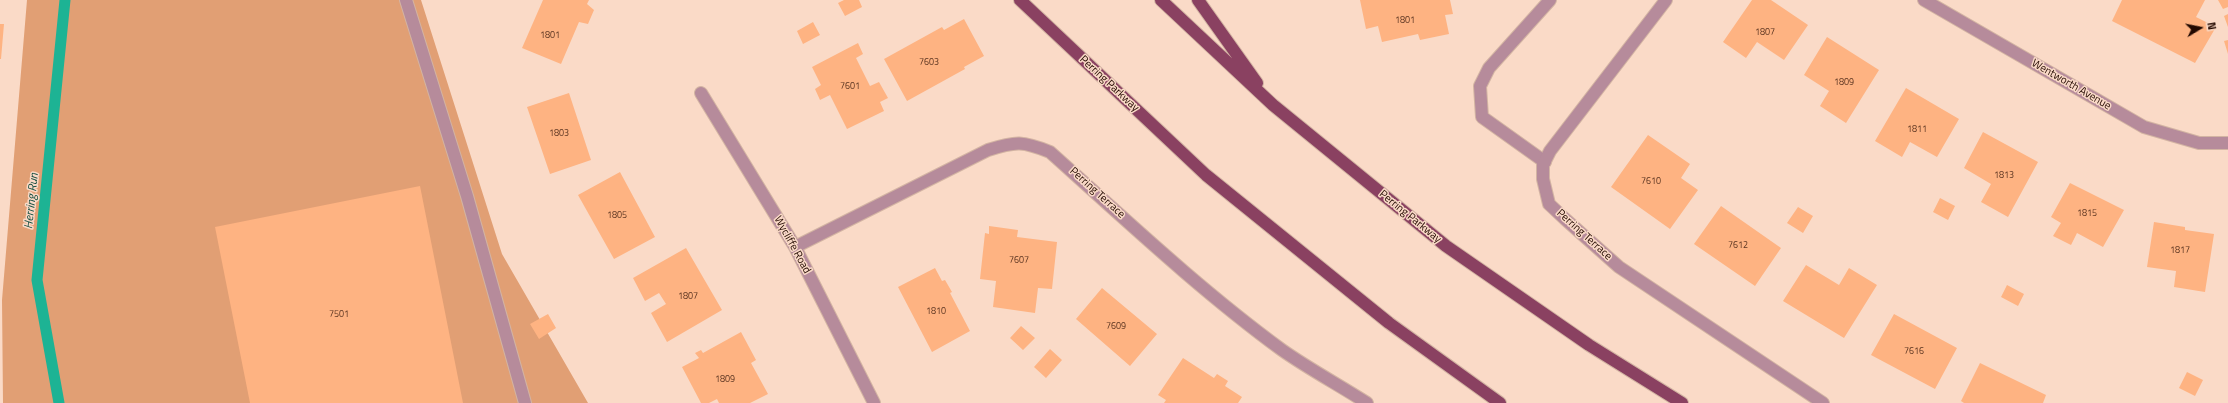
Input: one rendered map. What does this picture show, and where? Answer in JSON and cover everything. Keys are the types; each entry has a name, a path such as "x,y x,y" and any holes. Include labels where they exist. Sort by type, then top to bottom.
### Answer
{"main road":[{"name":"Perring Parkway","path":"1020,0 1206,175 1389,323 1500,403"},
{"name":"Perring Parkway","path":"1160,0 1273,105 1446,246 1589,345 1682,403"},
{"path":"1198,0 1273,105"}],"street":[{"path":"406,0 467,196 525,403"},
{"path":"1545,162 1482,117 1480,86 1489,68 1550,0"},
{"name":"Perring Terrace","path":"1666,0 1550,151 1545,162 1543,179 1549,204 1619,267 1823,403"},
{"name":"Wentworth Avenue","path":"1924,0 2144,127 2199,143 2228,143"},
{"name":"Wycliffe Road","path":"701,93 795,247 874,403"},
{"name":"Perring Terrace","path":"795,247 988,150 1008,144 1027,143 1050,152 1202,287 1246,323 1284,351 1367,403"}],"shaded area":[{"path":"27,0 421,0 502,254 588,403 3,403 2,300"}],"building":[{"path":"543,0 589,0 587,4 594,10 588,24 579,22 561,64 522,48"},
{"path":"844,0 859,0 862,7 845,16 838,3"},
{"path":"1360,0 1450,0 1453,14 1445,15 1449,34 1420,40 1418,34 1382,42 1378,26 1366,29"},
{"path":"1752,0 1771,0 1808,25 1784,60 1757,42 1746,58 1723,42"},
{"path":"2122,0 2205,0 2196,17 2216,27 2195,63 2112,21"},
{"path":"2218,0 2228,0 2228,7 2223,9"},
{"path":"2228,14 2228,27 2224,16"},
{"path":"964,19 984,56 964,67 965,69 907,101 884,59 942,27 944,30"},
{"path":"813,22 820,35 803,44 797,31"},
{"path":"0,24 4,24 1,59 0,59"},
{"path":"1827,37 1879,70 1846,123 1820,106 1829,91 1804,75"},
{"path":"2228,40 2228,54 2224,41"},
{"path":"858,43 863,54 856,58 870,86 879,82 888,98 880,102 884,111 847,129 830,95 820,100 815,89 821,85 812,67"},
{"path":"1906,88 1959,119 1937,157 1910,142 1902,157 1875,141"},
{"path":"569,93 591,160 550,174 527,107"},
{"path":"1983,132 2038,162 2008,217 1981,202 1991,184 1964,168"},
{"path":"1648,135 1690,164 1681,178 1698,190 1670,229 1611,187"},
{"path":"620,172 655,237 614,259 578,195"},
{"path":"2070,183 2124,210 2103,247 2077,233 2071,245 2053,236 2061,223 2051,217"},
{"path":"420,186 463,403 250,403 215,227"},
{"path":"1940,198 1955,206 1948,220 1933,212"},
{"path":"1721,206 1781,248 1755,286 1694,244"},
{"path":"1798,207 1813,216 1803,233 1787,223"},
{"path":"2154,222 2185,227 2185,230 2214,234 2205,292 2174,287 2176,271 2147,267"},
{"path":"989,226 1018,230 1017,237 1057,242 1052,289 1038,288 1035,313 993,307 996,281 980,279 985,233 989,234"},
{"path":"686,248 722,310 667,342 651,313 666,304 659,293 645,301 633,278"},
{"path":"1806,265 1839,285 1849,268 1877,285 1844,338 1783,301"},
{"path":"935,268 942,281 945,280 952,292 950,293 970,331 932,352 898,287"},
{"path":"2007,285 2024,294 2018,306 2001,297"},
{"path":"1102,288 1157,334 1130,366 1076,319"},
{"path":"548,314 556,328 539,339 530,324"},
{"path":"1894,314 1957,348 1935,389 1871,355"},
{"path":"1021,326 1035,338 1023,350 1010,338"},
{"path":"741,332 756,360 751,363 768,394 750,403 719,403 717,399 709,403 701,403 682,367 699,358 695,353 701,350 703,353"},
{"path":"1050,349 1062,360 1046,378 1034,367"},
{"path":"1183,358 1214,378 1217,374 1228,381 1225,386 1242,397 1238,403 1164,403 1166,400 1158,395"},
{"path":"1980,363 2046,395 2043,403 1964,403 1961,401"},
{"path":"2187,372 2203,380 2195,396 2179,388"}],"waterway":[{"name":"Herring Run","path":"59,403 37,280 65,0"}]}
